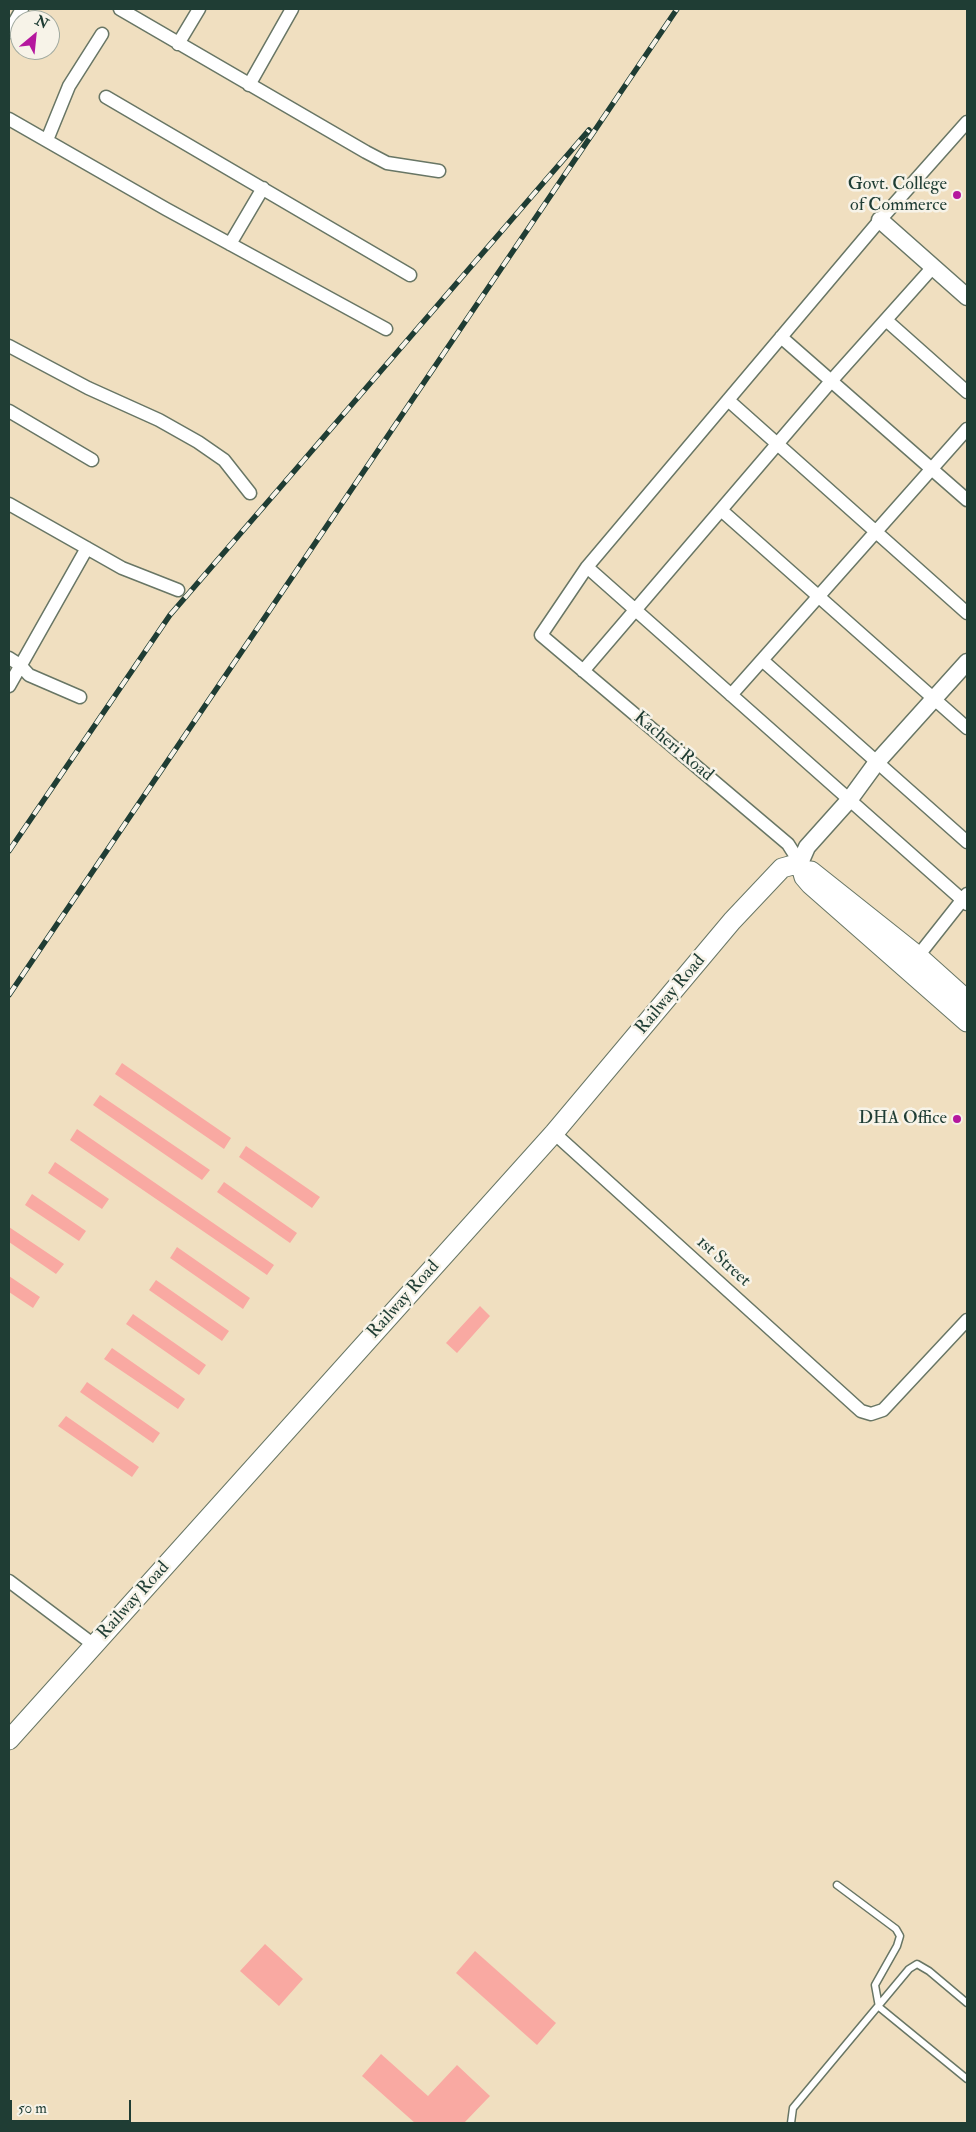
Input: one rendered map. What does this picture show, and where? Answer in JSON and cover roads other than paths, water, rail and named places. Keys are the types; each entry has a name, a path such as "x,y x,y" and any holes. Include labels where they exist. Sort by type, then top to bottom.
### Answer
{"main road":[{"name":"Kacheri Road","path":"800,863 840,892 918,956 967,1000"},
{"name":"Kacheri Road","path":"800,863 804,877 810,884 967,1022"},
{"name":"Railway Road","path":"9,1740 554,1133 766,884 782,868 800,863"}],"street":[{"path":"9,32 22,9"},
{"path":"120,9 249,86 388,163 439,171"},
{"path":"178,44 199,9"},
{"path":"249,86 292,9"},
{"path":"48,140 69,86 102,34"},
{"path":"106,97 410,275"},
{"path":"9,119 230,244 386,329"},
{"path":"918,956 965,899 587,567 880,220 967,122"},
{"path":"230,244 263,188"},
{"path":"880,220 967,298"},
{"path":"583,671 832,380 933,267"},
{"path":"886,320 967,392"},
{"path":"781,337 967,500"},
{"path":"9,346 88,388 158,420 198,442 224,460 250,493"},
{"path":"728,400 967,613"},
{"path":"9,410 92,460"},
{"path":"731,694 967,429"},
{"path":"9,504 122,568 178,590"},
{"path":"721,510 967,728"},
{"path":"9,686 14,662 88,548"},
{"name":"Kacheri Road","path":"587,567 541,634 788,844 800,863"},
{"path":"762,660 967,842"},
{"path":"14,662 29,675 80,696"},
{"path":"800,863 807,847 850,799 877,762 967,662"},
{"name":"1st Street","path":"554,1133 861,1411 871,1414 883,1410 967,1320"},
{"path":"9,1581 94,1645"}],"lane":[{"path":"837,1885 896,1929 900,1936 897,1946 875,1985 879,2007 967,2079"},
{"path":"791,2123 793,2108 909,1969 917,1964 929,1971 967,2003"}],"railway":[{"path":"9,995 677,9"},
{"path":"9,851 170,615 589,130"}],"place":[{"name":"Govt. College of Commerce","path":"957,195"},
{"name":"DHA Office","path":"957,1119"}]}
